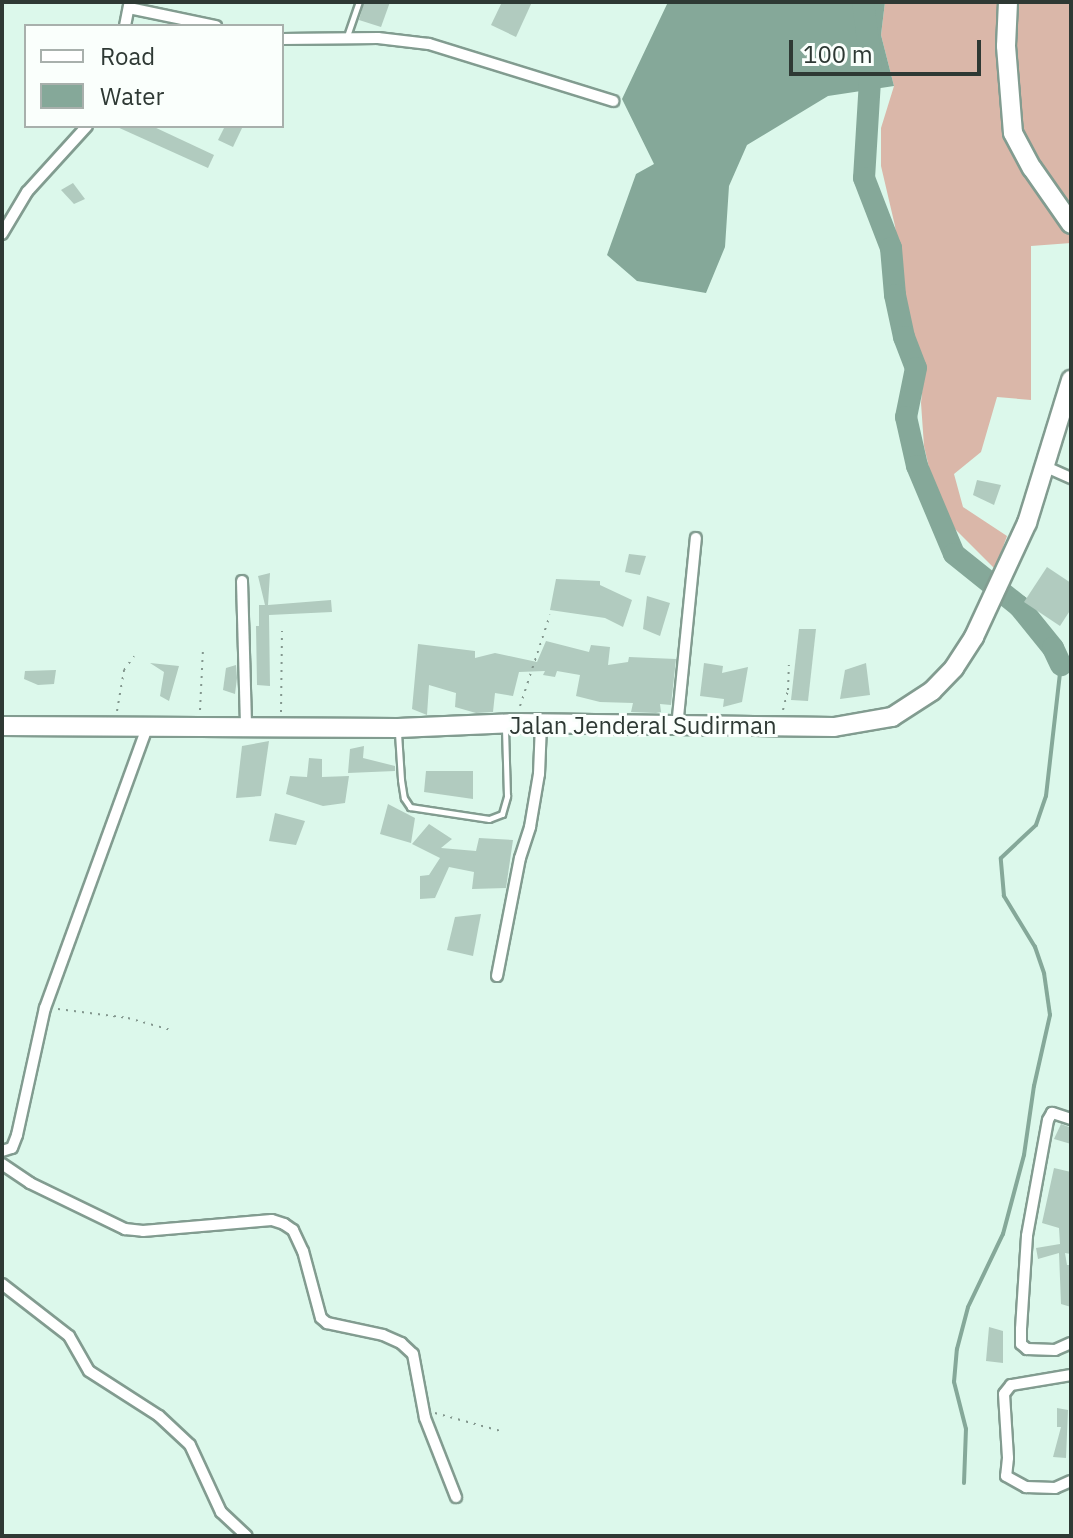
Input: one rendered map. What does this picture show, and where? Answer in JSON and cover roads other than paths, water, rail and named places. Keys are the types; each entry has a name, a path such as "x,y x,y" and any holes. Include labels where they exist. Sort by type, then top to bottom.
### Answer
{"highway":[{"path":"1008,2 1006,46 1013,133 1032,168 1071,224"},
{"name":"Jalan Jenderal Sudirman","path":"2,726 113,729 281,725 398,728 510,724 778,727 865,723 913,706 954,668 992,602 1027,523 1071,380"}],"street":[{"path":"129,5 170,21 198,24"},
{"path":"284,39 378,38 429,44 613,101"},
{"path":"2,234 27,192 85,128"},
{"path":"1044,466 1071,478"},
{"path":"677,727 696,538"},
{"path":"242,581 246,726"},
{"path":"497,976 520,858 530,827 539,774 541,725"},
{"path":"2,1151 12,1148 17,1135 45,1008 147,728"},
{"path":"1071,1119 1052,1113 1048,1120 1027,1236 1021,1344 1027,1349 1055,1350 1071,1343"},
{"path":"2,1164 43,1190 125,1229 143,1231 272,1220 293,1230 303,1251 313,1300 321,1318 327,1323 383,1335 401,1343 413,1354 423,1408 456,1497"},
{"path":"2,1284 69,1336 89,1371 159,1416 190,1445 221,1512 247,1536"},
{"path":"1071,1375 1011,1385 1004,1394 1004,1419 1008,1458 1006,1476 1010,1481 1026,1487 1055,1488 1071,1481"}],"lane":[{"path":"346,39 359,2"},
{"path":"398,728 401,780 404,798 410,807 489,819 502,814 507,796 510,724"}],"water":[{"path":"668,2 885,2 881,35 894,86 828,96 747,145 729,186 725,247 706,293 637,281 607,255 636,174 654,164 622,99"}],"waterway":[{"path":"863,2 871,64 864,178 891,248 895,295 904,337 916,368 906,417 917,466 954,554 1019,606 1053,648 1061,665"},
{"path":"964,1483 966,1429 954,1382 957,1349 968,1307 1003,1234 1024,1155 1034,1086 1050,1015 1044,973 1035,947 1004,896 1001,858 1036,825 1046,796 1061,665"}]}
